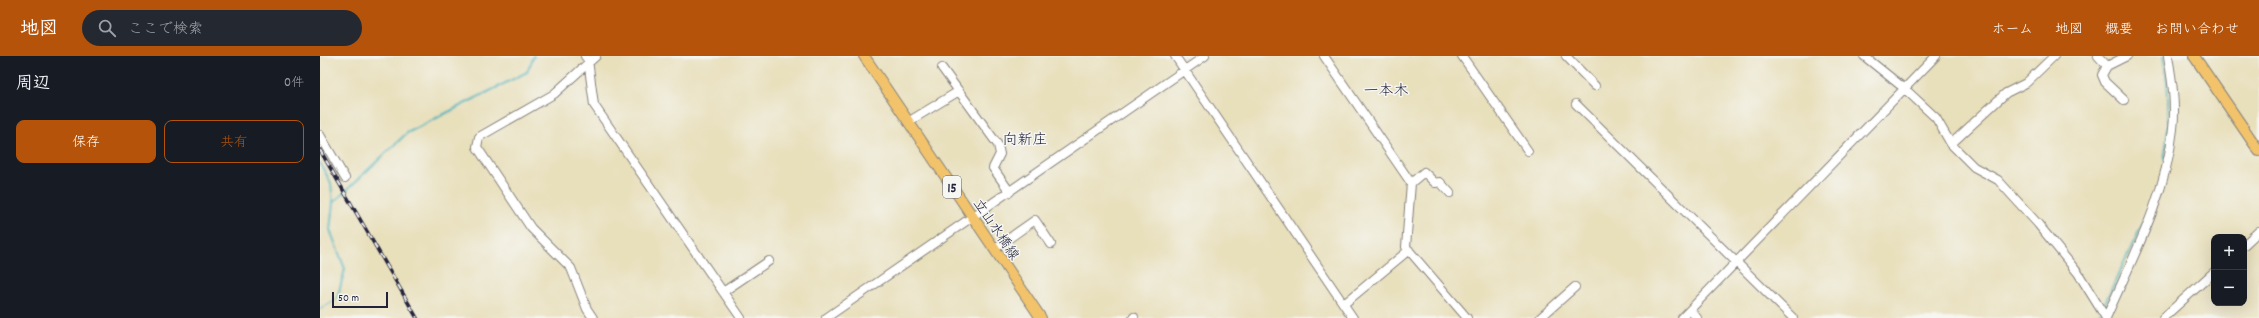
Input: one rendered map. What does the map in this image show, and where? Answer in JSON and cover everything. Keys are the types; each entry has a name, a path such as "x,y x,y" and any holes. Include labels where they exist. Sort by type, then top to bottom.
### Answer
{"main road":[{"name":"立山水橋線","path":"864,56 1041,318"},
{"path":"2194,56 2259,150"}],"street":[{"path":"1176,56 1353,318"},
{"path":"826,318 973,218 1205,56"},
{"path":"1324,56 1410,183 1406,247 1467,318"},
{"path":"1462,56 1528,151"},
{"path":"1566,56 1595,86"},
{"path":"1864,56 1905,89 1936,118 1951,144 1974,167 1998,180 2038,224 2078,273 2106,318"},
{"path":"1682,318 1737,263 1936,56"},
{"path":"1951,144 2006,93 2026,83 2054,56"},
{"path":"2098,56 2107,66"},
{"path":"2124,100 2106,82 2102,75 2107,66 2127,56"},
{"path":"2106,318 2144,233 2163,184 2174,128 2172,82 2168,56"},
{"path":"590,58 594,105 741,318"},
{"path":"590,58 554,94 480,137 477,147 531,228 570,268 587,309 593,318"},
{"path":"942,68 998,145 1000,154 993,168 1010,192"},
{"path":"908,122 959,92"},
{"path":"1576,104 1793,318"},
{"path":"320,135 345,178"},
{"path":"1410,183 1424,172 1435,184 1440,182 1450,193"},
{"path":"994,249 1035,220 1051,244"},
{"path":"2247,242 2259,231"},
{"path":"1344,304 1409,250"},
{"path":"723,292 769,261"},
{"path":"2163,318 2211,275"},
{"path":"1540,318 1575,287"},
{"path":"1690,310 1696,318"}],"waterway":[{"path":"320,309 337,299 345,269 330,230 333,203 407,133 527,72 534,56"},
{"path":"2163,56 2168,95 2167,134 2164,160"},
{"path":"320,163 331,183 333,203"},
{"path":"2103,307 2150,208"},
{"path":"2098,318 2100,313"}],"railway":[{"path":"320,150 417,318"}],"district":[{"name":"一本木","path":"1386,90"},
{"name":"向新庄","path":"1025,139"}]}
